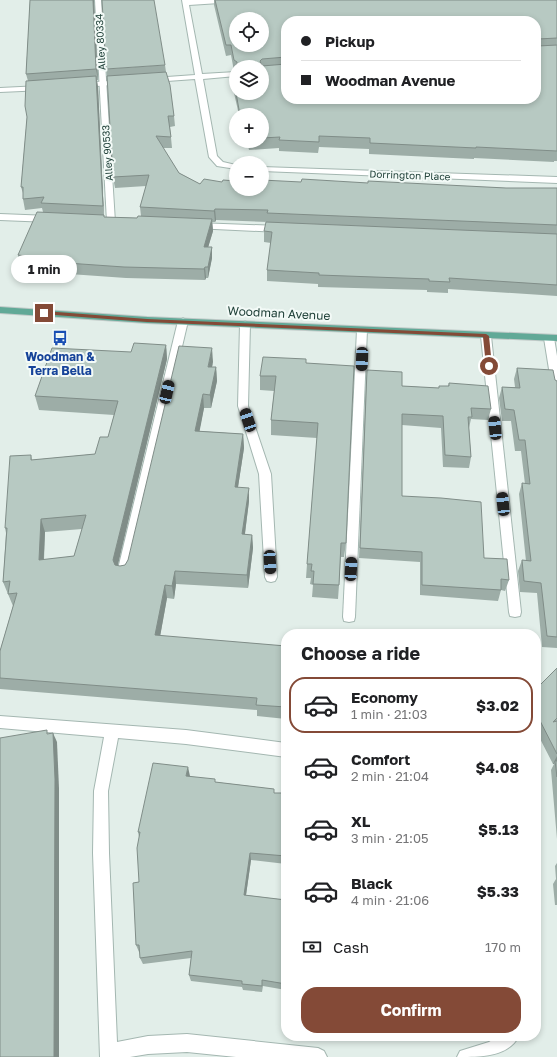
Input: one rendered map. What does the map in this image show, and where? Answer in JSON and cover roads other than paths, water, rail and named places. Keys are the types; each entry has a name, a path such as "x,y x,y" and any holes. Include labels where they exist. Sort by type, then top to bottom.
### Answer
{"main road":[{"name":"Woodman Avenue","path":"0,310 183,321 553,338"}],"street":[{"name":"Alley 80334","path":"98,0 102,84"},
{"path":"229,166 220,164 212,157 185,2 235,0"},
{"path":"71,86 229,75"},
{"name":"Alley 90533","path":"102,84 111,222"},
{"path":"0,90 47,87"},
{"name":"Dorrington Place","path":"269,169 557,180"},
{"path":"0,217 56,220"},
{"path":"191,226 286,230"},
{"path":"123,573 183,321"},
{"path":"245,324 243,406 265,474 271,577"},
{"path":"349,617 362,330"},
{"path":"486,336 515,612"},
{"path":"553,338 557,388"},
{"path":"0,722 186,738 281,749"},
{"path":"112,731 101,790 101,853 109,1055 148,1045 187,1043 318,1057"},
{"path":"466,1057 489,1052 505,1044 507,1041"}],"place":[{"name":"Woodman & Terra Bella","path":"60,338"}]}
